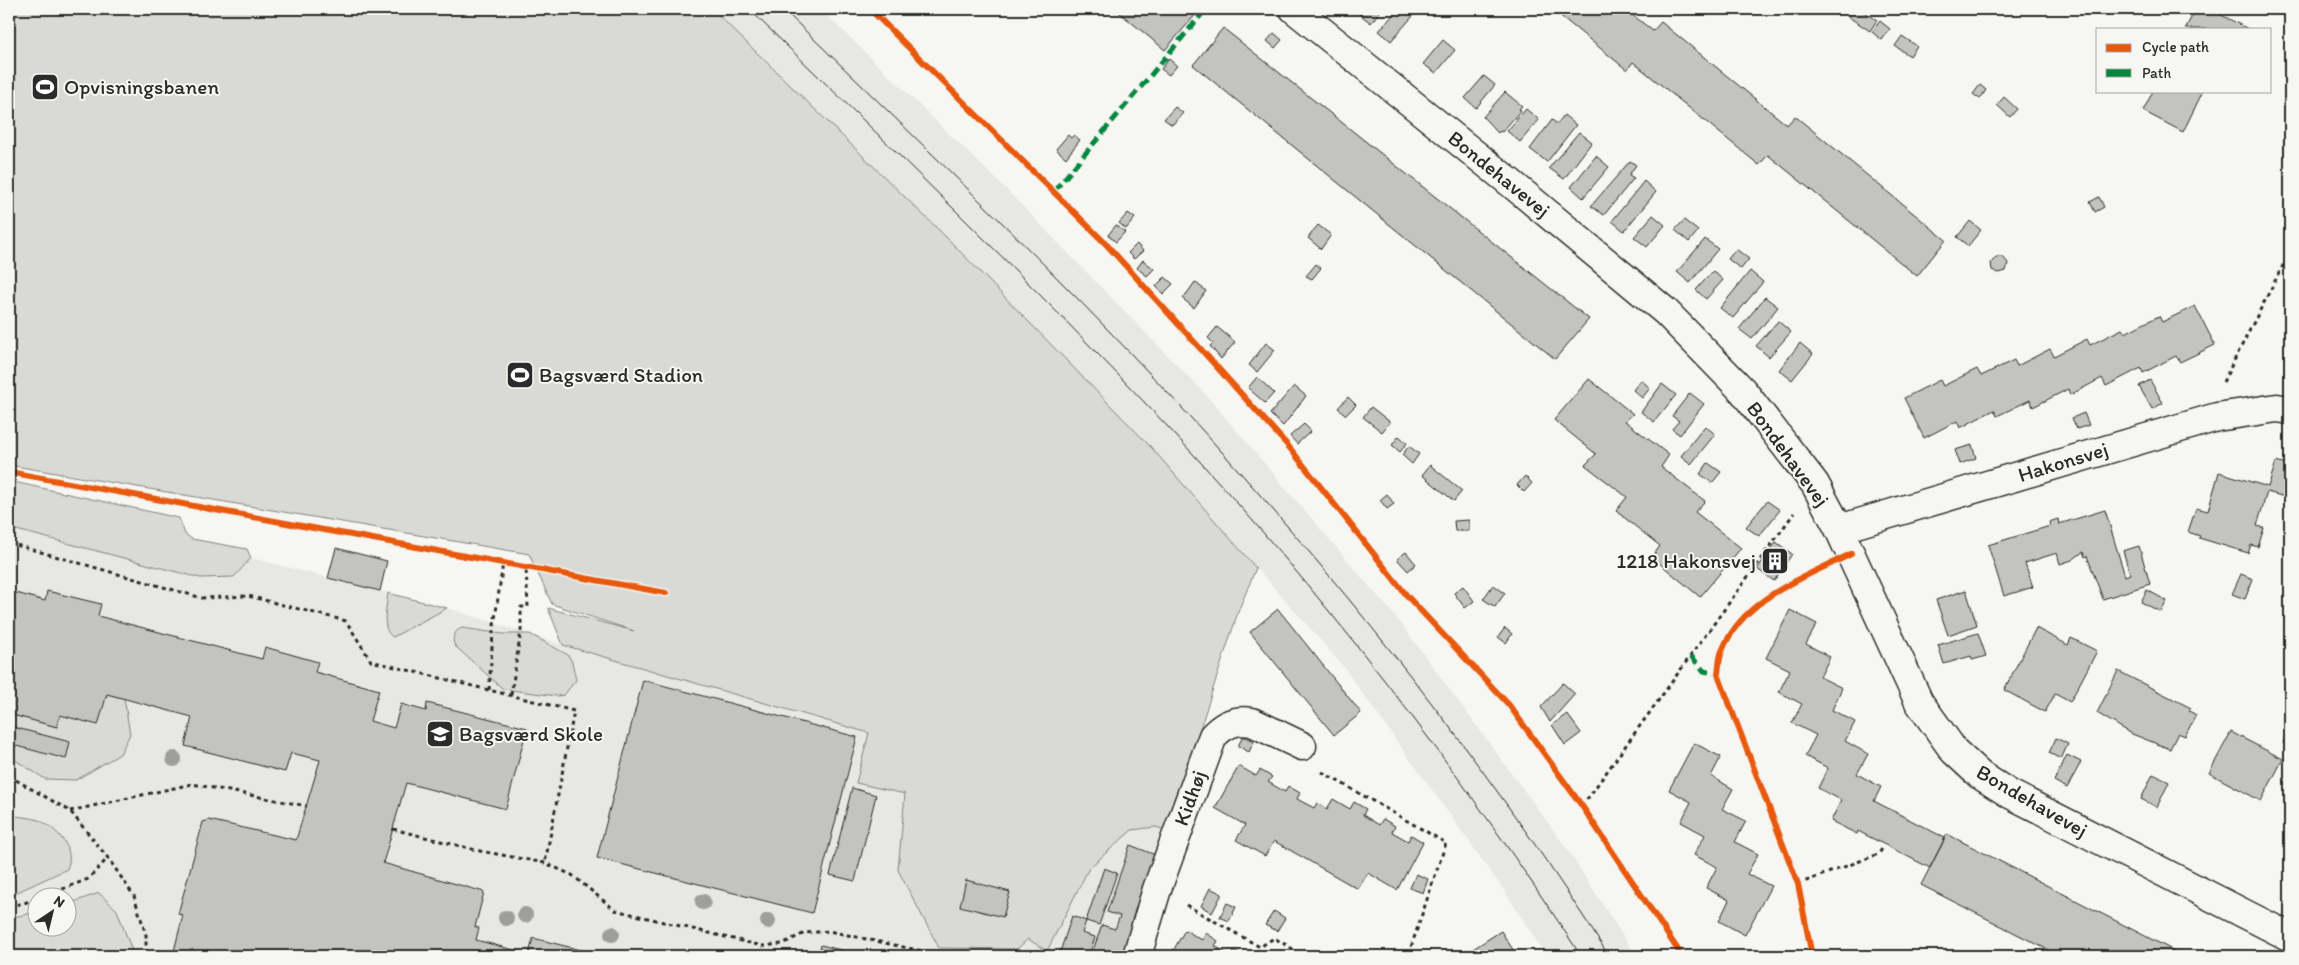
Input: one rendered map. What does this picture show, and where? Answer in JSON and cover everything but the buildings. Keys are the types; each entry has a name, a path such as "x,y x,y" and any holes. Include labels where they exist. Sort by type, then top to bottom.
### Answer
{"street":[{"name":"Bondehavevej","path":"1294,9 1504,178 1666,312 1743,391 1815,484 1839,529 1919,702 1954,751 1980,776 2010,794 2290,938"},
{"name":"Hakonsvej","path":"1839,529 2217,417 2277,408 2290,410"},
{"name":"Kidhøj","path":"1137,956 1157,889 1210,740 1217,732 1234,721 1243,720 1252,722 1302,746"}],"path":[{"path":"2217,417 2222,384 2290,252"},
{"path":"1582,806 1815,484"},
{"path":"9,543 202,598 248,596 346,621 371,661 574,711 545,863"},
{"path":"489,690 493,633 503,563"},
{"path":"511,695 521,631 521,606 528,607 526,568"},
{"path":"1302,746 1321,772 1446,843 1408,956"},
{"path":"9,776 70,811 108,858 134,896 146,935 146,956"},
{"path":"70,811 192,784 307,806"},
{"path":"1576,798 1587,814"},
{"path":"394,829 480,851 545,863 572,875 615,910 762,946 782,944 805,933 829,931 945,956"},
{"path":"1798,884 1879,854 1883,847"},
{"path":"65,888 88,879 108,858"},
{"path":"1794,875 1799,893"},
{"path":"1157,889 1260,947 1274,938 1306,956"},
{"path":"9,907 28,901"}],"shaded area":[{"name":"Bagsværd Stadion","path":"9,9 712,9 945,236 1150,446 1256,568 1238,612 1167,830 1155,827 1132,830 1089,868 1047,951 1028,939 1017,949 939,948 898,870 905,794 856,783 869,733 563,645 548,608 634,631 552,604 529,554 9,465"},
{"path":"712,9 820,9 998,181 1206,395 1399,621 1565,846 1636,956 1546,956 1506,893 1343,666 1150,446 945,236"},
{"path":"9,481 179,518 185,534 192,539 247,549 251,558 234,577 200,578 9,528"},
{"name":"Bagsværd Skole","path":"9,528 200,578 234,577 251,558 447,608 573,648 1170,820 1124,956 9,956"},
{"path":"388,593 447,608 393,637 389,634 385,623"},
{"path":"462,628 503,634 530,634 568,655 572,662 576,680 564,695 557,696 503,689 455,646 454,635"},
{"path":"107,694 124,698 130,734 120,754 76,780 45,779 9,756 9,714 57,727 60,715"},
{"path":"9,815 41,821 53,829 67,847 69,862 67,869 9,896"},
{"path":"99,893 117,910 132,951 130,956 9,956 9,918 28,914 28,938 78,938 78,900"}],"tram line":[{"path":"749,9 1013,267 1167,426 1224,488 1279,551 1386,682 1486,817 1581,956"},
{"path":"783,9 1082,303 1140,363 1253,487 1349,599 1440,715 1527,834 1609,956"}],"marked path":[{"path":"1054,191 1206,9"},
{"path":"1691,656 1704,671 1718,674"}],"cycle path":[{"path":"870,9 1106,244 1289,447 1408,597 1509,705 1582,806 1682,956"},
{"path":"9,472 666,593"},
{"path":"1812,956 1798,884 1718,674 1722,651 1732,633 1744,617 1759,603 1795,581 1851,554"}],"place":[{"name":"Opvisningsbanen","path":"45,87"},
{"name":"Bagsværd Stadion","path":"520,375"},
{"name":"1218 Hakonsvej","path":"1775,561"},
{"name":"Bagsværd Skole","path":"440,734"}]}
